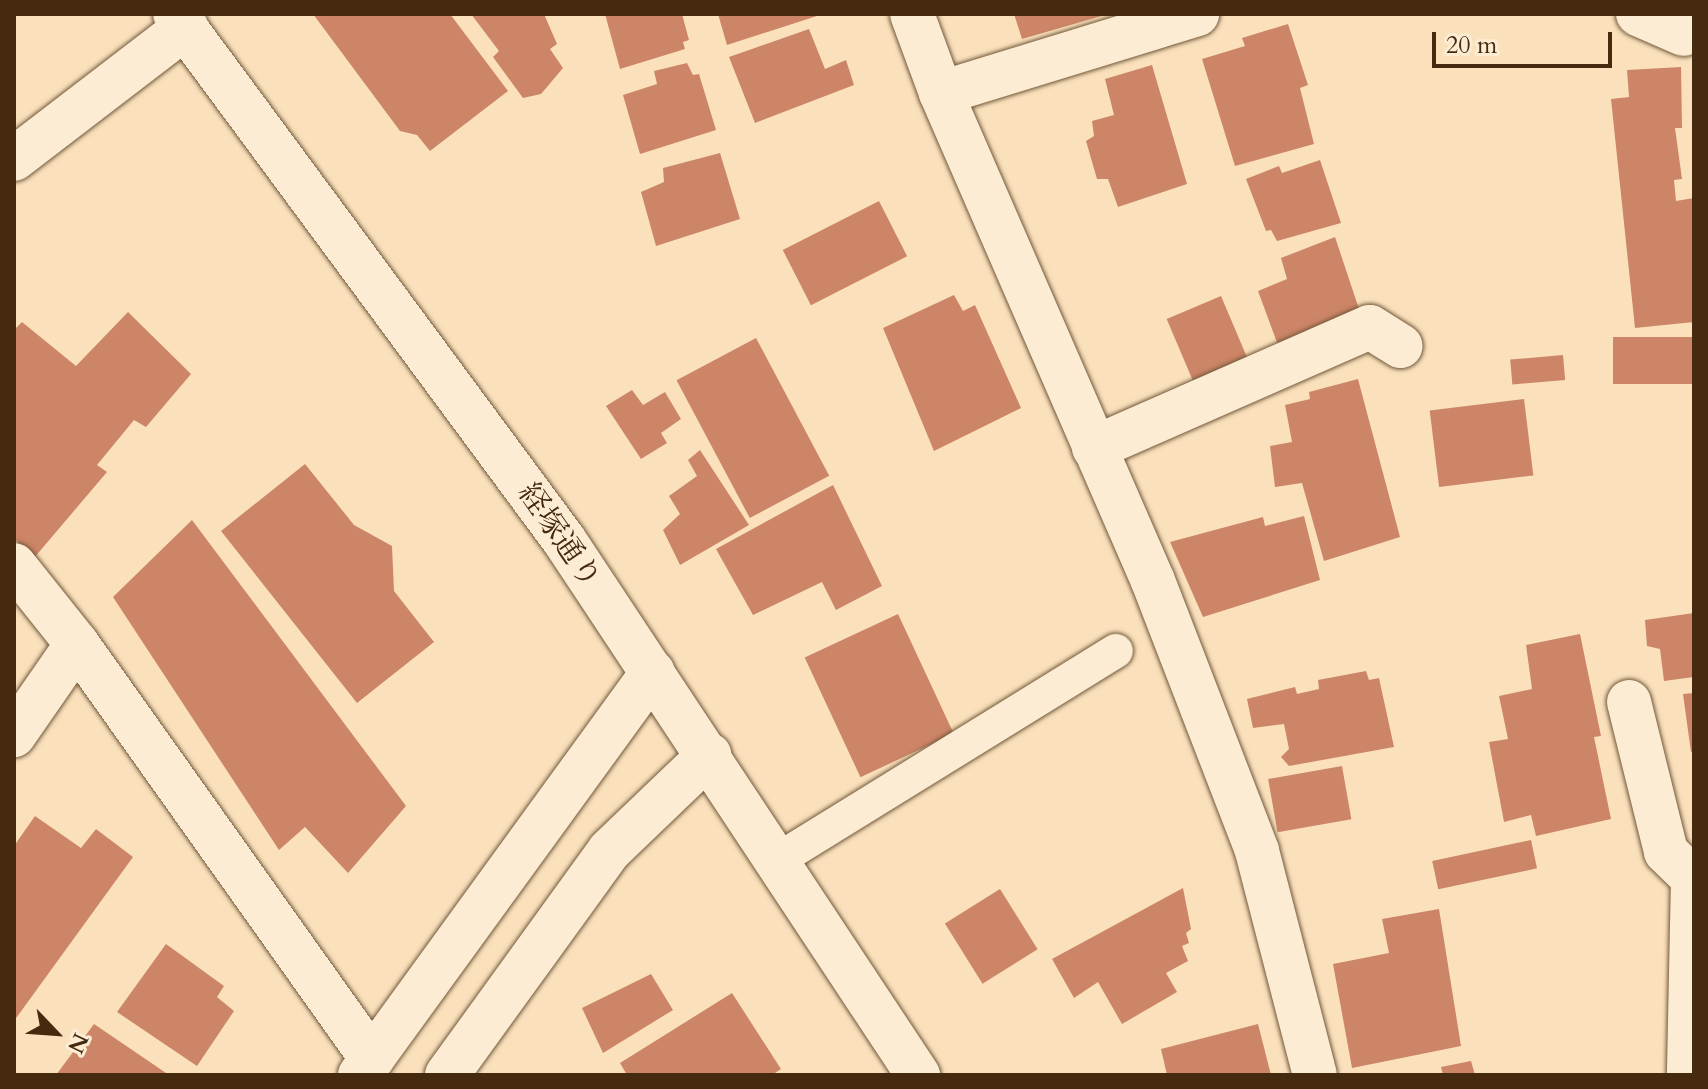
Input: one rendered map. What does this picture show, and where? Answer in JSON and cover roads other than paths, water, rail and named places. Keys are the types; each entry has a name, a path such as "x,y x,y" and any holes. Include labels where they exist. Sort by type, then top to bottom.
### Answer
{"street":[{"path":"912,14 941,93 1153,581 1257,851 1315,1075"},
{"path":"941,93 1197,14"},
{"path":"1638,14 1684,34"},
{"path":"14,159 180,20"},
{"name":"経塚通り","path":"180,20 414,330 653,672 779,859 918,1075"},
{"path":"1094,448 1370,327 1400,346"},
{"path":"14,565 77,644 366,1067 653,672"},
{"path":"14,735 77,644"},
{"path":"1629,702 1666,852 1693,878 1689,1075"},
{"path":"447,1075 609,851 709,755"}],"lane":[{"path":"779,859 1116,651"}]}
